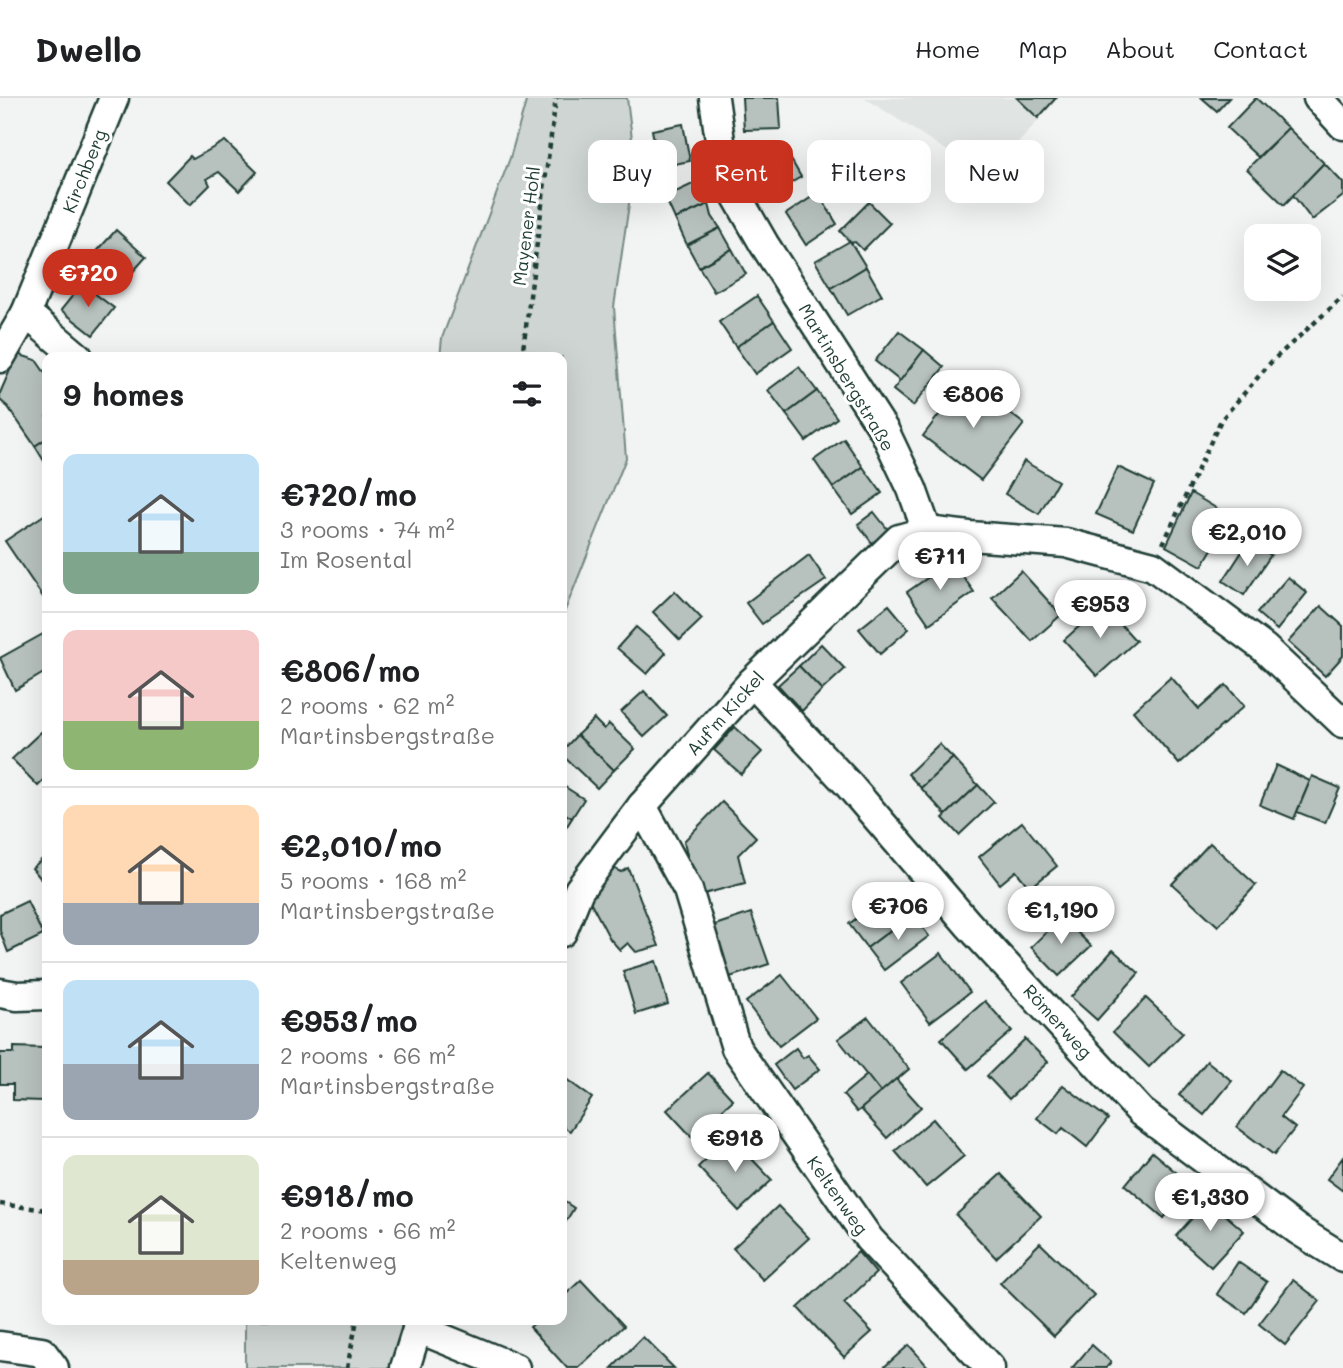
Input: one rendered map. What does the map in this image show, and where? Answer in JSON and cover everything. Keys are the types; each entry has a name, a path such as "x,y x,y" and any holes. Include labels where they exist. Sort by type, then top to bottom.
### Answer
{"street":[{"name":"Kirchberg","path":"0,358 26,313 114,98"},
{"name":"Martinsbergstraße","path":"714,98 725,176 764,244 885,432 912,489 927,530"},
{"path":"1318,98 1343,125"},
{"path":"26,313 72,352"},
{"path":"927,530 1066,543 1153,566 1264,648 1343,723"},
{"name":"Auf'm Kickel","path":"567,920 579,890 642,806 752,682 899,539 927,530"},
{"name":"Römerweg","path":"752,682 848,784 968,924 1141,1112 1298,1230 1343,1258"},
{"name":"Keltenweg","path":"642,806 688,890 736,1048 869,1239 990,1368"},
{"path":"0,993 17,996 42,995"},
{"path":"405,1368 419,1325"},
{"path":"421,1325 515,1368"},
{"path":"0,1346 42,1352 54,1368"}],"path":[{"name":"Mayener Hohl","path":"523,352 556,98"},
{"path":"1159,554 1221,420 1272,361 1343,297"},
{"path":"0,1204 42,1209"},
{"path":"347,1368 356,1325"}],"shaded area":[{"path":"527,98 627,98 632,140 588,140 588,203 629,203 614,307 626,458 567,606 567,352 441,352 442,338 510,158"},
{"path":"865,98 1058,98 1021,140 945,140 945,149"},
{"path":"245,1325 406,1325 393,1368 245,1368"}],"building":[{"path":"742,98 779,98 781,129 744,130"},
{"path":"1017,98 1056,98 1038,118"},
{"path":"1202,98 1229,98 1217,111"},
{"path":"1256,98 1288,128 1258,157 1227,128"},
{"path":"683,124 690,161 677,164 677,140 654,140 652,130"},
{"path":"1288,128 1324,163 1284,205 1247,169"},
{"path":"225,141 257,172 239,191 219,172 207,179 210,185 190,205 166,181 190,156 193,159"},
{"path":"793,163 801,177 793,182"},
{"path":"1324,163 1343,183 1343,196 1312,220 1293,195"},
{"path":"691,185 691,203 709,204 675,219 668,203 677,203 677,191"},
{"path":"807,200 807,203 824,203 837,224 806,245 786,214"},
{"path":"868,203 890,223 863,250 855,242 851,243 840,231"},
{"path":"709,204 712,216 720,228 687,245 675,219"},
{"path":"720,228 732,249 699,267 687,245"},
{"path":"116,230 146,257 122,284 92,257"},
{"path":"850,241 866,267 831,288 815,261"},
{"path":"732,249 746,274 714,292 699,267"},
{"path":"866,267 882,295 847,315 831,288"},
{"path":"82,284 114,308 93,335 61,310"},
{"path":"757,296 774,321 736,347 719,322"},
{"path":"774,321 792,348 755,374 736,347"},
{"path":"899,331 924,350 900,381 875,361"},
{"path":"924,350 944,367 913,406 893,390"},
{"path":"17,354 36,360 42,369 42,441 35,446 8,407 0,400 0,393"},
{"path":"799,367 817,391 786,414 768,390"},
{"path":"966,379 1024,424 981,480 923,436"},
{"path":"817,391 837,418 806,441 786,414"},
{"path":"844,439 863,467 833,488 814,460"},
{"path":"42,441 42,458 35,446"},
{"path":"1024,461 1058,481 1039,514 1005,494"},
{"path":"863,467 882,493 852,514 833,488"},
{"path":"1118,467 1154,484 1133,530 1096,514"},
{"path":"1191,493 1231,517 1202,566 1166,546"},
{"path":"874,512 889,531 872,543 858,524"},
{"path":"42,516 42,596 5,541"},
{"path":"1249,541 1271,555 1244,595 1223,581"},
{"path":"809,555 826,580 762,624 746,603"},
{"path":"952,561 974,592 929,624 907,592"},
{"path":"1021,571 1061,615 1032,641 992,598"},
{"path":"1288,577 1307,593 1277,630 1257,613"},
{"path":"675,591 702,619 680,640 653,612"},
{"path":"889,605 909,629 880,654 859,629"},
{"path":"1103,605 1136,641 1097,676 1064,640"},
{"path":"1321,606 1343,626 1343,656 1325,676 1288,642"},
{"path":"636,627 666,653 647,674 617,648"},
{"path":"42,635 42,674 15,690 0,658"},
{"path":"821,644 845,669 822,690 799,666"},
{"path":"799,666 822,690 802,711 778,685"},
{"path":"1171,677 1199,709 1226,685 1244,706 1179,764 1133,711"},
{"path":"644,691 667,716 644,737 621,712"},
{"path":"594,719 604,729 609,724 635,749 614,770 577,735"},
{"path":"735,727 762,752 741,774 714,750"},
{"path":"42,733 42,782 38,786 12,759"},
{"path":"577,735 614,770 597,788 567,760 567,746"},
{"path":"939,744 953,758 921,788 908,774"},
{"path":"953,758 978,785 946,815 921,788"},
{"path":"1276,765 1310,781 1294,819 1260,805"},
{"path":"1312,776 1340,788 1325,823 1297,812"},
{"path":"978,785 994,802 959,835 943,818"},
{"path":"567,788 584,799 572,818 567,815"},
{"path":"722,802 756,837 738,855 745,883 696,896 684,841"},
{"path":"1022,822 1057,866 1030,888 1016,871 1000,884 979,857"},
{"path":"1210,843 1256,885 1218,926 1172,884"},
{"path":"42,859 42,880 32,868"},
{"path":"613,868 621,872 628,868 659,946 636,952 628,943 620,950 610,939 590,901"},
{"path":"895,890 912,914 867,948 849,924"},
{"path":"27,901 42,935 8,952 0,931 0,914"},
{"path":"751,913 769,964 730,977 712,926"},
{"path":"912,914 929,936 884,970 867,948"},
{"path":"1062,917 1091,946 1059,976 1031,947"},
{"path":"1113,950 1139,973 1097,1020 1071,997"},
{"path":"941,953 970,992 930,1022 901,983"},
{"path":"656,961 668,1004 636,1014 623,971"},
{"path":"782,975 816,1018 779,1046 746,1002"},
{"path":"1146,998 1183,1033 1149,1067 1113,1032"},
{"path":"985,1001 1012,1031 968,1069 941,1039"},
{"path":"868,1017 909,1069 881,1093 838,1039"},
{"path":"1025,1039 1048,1062 1009,1099 987,1076"},
{"path":"14,1047 42,1048 42,1101 13,1100 13,1084 0,1084 0,1053 14,1053"},
{"path":"796,1048 803,1058 808,1055 820,1069 792,1090 774,1065"},
{"path":"1207,1061 1232,1081 1204,1115 1179,1095"},
{"path":"1280,1070 1303,1088 1281,1117 1295,1128 1274,1155 1237,1127"},
{"path":"708,1073 733,1100 692,1137 667,1110"},
{"path":"867,1075 881,1093 857,1112 843,1095"},
{"path":"896,1079 921,1107 887,1138 861,1109"},
{"path":"567,1080 592,1098 570,1131 567,1129"},
{"path":"1063,1085 1108,1119 1087,1147 1063,1128 1058,1134 1037,1118"},
{"path":"933,1119 964,1156 926,1187 895,1151"},
{"path":"730,1136 772,1180 739,1211 698,1167"},
{"path":"1152,1152 1191,1185 1164,1218 1125,1185"},
{"path":"1343,1157 1343,1191 1327,1179"},
{"path":"1001,1174 1041,1216 996,1258 956,1215"},
{"path":"1208,1200 1244,1231 1211,1267 1176,1236"},
{"path":"567,1203 574,1208 567,1220"},
{"path":"778,1206 809,1238 763,1280 733,1248"},
{"path":"1040,1243 1094,1295 1054,1336 1000,1283"},
{"path":"858,1252 876,1273 844,1303 872,1332 844,1357 798,1308"},
{"path":"1238,1262 1267,1282 1246,1313 1217,1294"},
{"path":"581,1280 624,1326 578,1368 567,1368 530,1327 567,1325 567,1293"},
{"path":"1293,1280 1320,1301 1285,1345 1259,1324"},
{"path":"643,1337 674,1368 612,1368"},
{"path":"909,1345 929,1368 883,1368"},
{"path":"1092,1345 1111,1362 1106,1368 1072,1368"}]}
